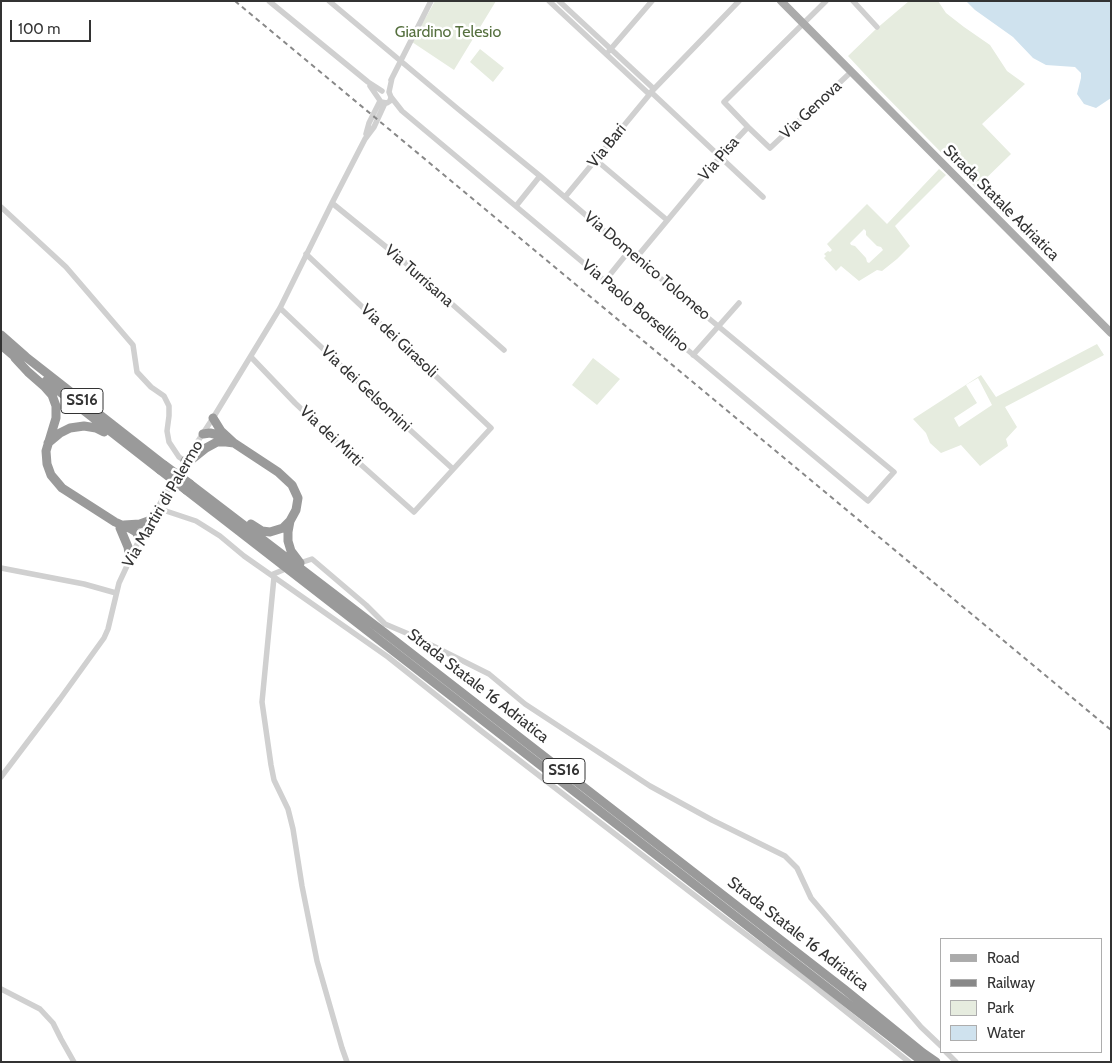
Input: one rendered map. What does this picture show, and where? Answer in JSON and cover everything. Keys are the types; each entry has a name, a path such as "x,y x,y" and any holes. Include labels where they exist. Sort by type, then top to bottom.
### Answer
{"highway":[{"name":"Strada Statale 16 Adriatica","path":"1,334 162,467 923,1062"},
{"name":"Strada Statale 16 Adriatica","path":"1,344 28,369 126,443 162,467"},
{"name":"SS16","path":"15,358 52,395 56,406 56,418 46,451 47,464 52,476 62,488 119,525 129,535 140,538"},
{"name":"SS16","path":"202,493 215,498 256,528 270,532 283,528 290,520 296,510 298,498 292,485 278,472 231,440 221,431 213,418"},
{"name":"SS16","path":"48,443 60,433 70,428 84,426 96,428 126,443"},
{"name":"SS16","path":"203,434 210,433 231,440"},
{"path":"203,434 208,439 217,442 231,440"},
{"path":"185,461 191,460 217,442"},
{"name":"Strada Statale 16 Adriatica","path":"188,487 202,493 318,581 936,1062"},
{"path":"130,559 128,547 119,525 140,524 151,520"},
{"name":"SS16","path":"290,520 288,541 291,551 297,560 318,581"}],"main road":[{"name":"Strada Statale Adriatica","path":"781,1 1111,333"}],"street":[{"name":"Via Paolo Borsellino","path":"269,1 868,501"},
{"name":"Via Domenico Tolomeo","path":"329,1 894,472 868,501"},
{"path":"213,418 280,308 365,139 369,123 385,97 400,60 431,1"},
{"path":"549,1 608,52 763,197"},
{"path":"558,1 608,52"},
{"path":"608,52 652,1"},
{"name":"Via Bari","path":"565,198 651,92 739,1"},
{"path":"805,25 826,1"},
{"path":"853,1 877,27"},
{"name":"Via Pisa","path":"636,258 720,157 748,127 724,102 805,25"},
{"name":"Via Genova","path":"748,127 770,148 851,72"},
{"path":"596,160 667,220"},
{"path":"516,206 540,176"},
{"name":"Via Turrisana","path":"332,203 401,259 504,350"},
{"path":"1,208 66,267 133,345 137,372 151,387 164,396 168,406 167,431 169,442 179,457 185,461"},
{"path":"604,282 629,251"},
{"name":"Via dei Girasoli","path":"306,254 491,428 453,469"},
{"path":"693,355 739,303"},
{"name":"Via dei Gelsomini","path":"280,308 453,469"},
{"name":"Via dei Mirti","path":"251,357 336,442 414,512 453,469"},
{"name":"Via Martiri di Palermo","path":"1,777 99,646 108,629 121,576 140,538 185,461 213,418"},
{"path":"157,508 196,521 220,536 244,556 388,656 488,736 809,982 909,1062"},
{"path":"304,562 312,559 366,605 385,624 489,674 525,704 650,786 712,820 785,856 797,868 811,898 922,1027 940,1045"},
{"path":"2,569 84,584 116,593"},
{"path":"273,576 283,570"},
{"path":"273,576 262,702 271,765 274,780 288,809 317,961 347,1062"},
{"path":"1,989 40,1009 53,1023 74,1062"},
{"path":"947,1053 956,1062"}],"green space":[{"name":"Giardino Telesio","path":"435,1 496,1 454,70 412,42"},
{"path":"909,1 938,1 946,13 990,45 1007,71 1025,84 982,124 1011,154 976,188 848,56"},
{"path":"480,49 504,68 493,82 470,62"},
{"path":"939,169 946,175 895,226 910,246 882,271 877,270 859,281 841,266 836,271 824,258 826,256 824,254 832,250 827,244 867,204 887,224","holes":["864,229 866,235 883,250 869,263 855,246 850,243"]},
{"path":"1097,344 1104,355 1005,407 1017,427 1006,439 1008,446 980,466 961,445 941,453 930,443 926,433 913,419 981,375 996,397","holes":["978,378 992,405 959,427 954,418 977,403 966,385"]},
{"path":"593,358 620,379 597,405 572,385"}],"water":[{"path":"966,1 1111,1 1111,98 1096,108 1084,104 1077,94 1081,73 1075,67 1046,65 1033,58 1013,37 975,10"}],"railway":[{"path":"235,1 1111,730"}]}
